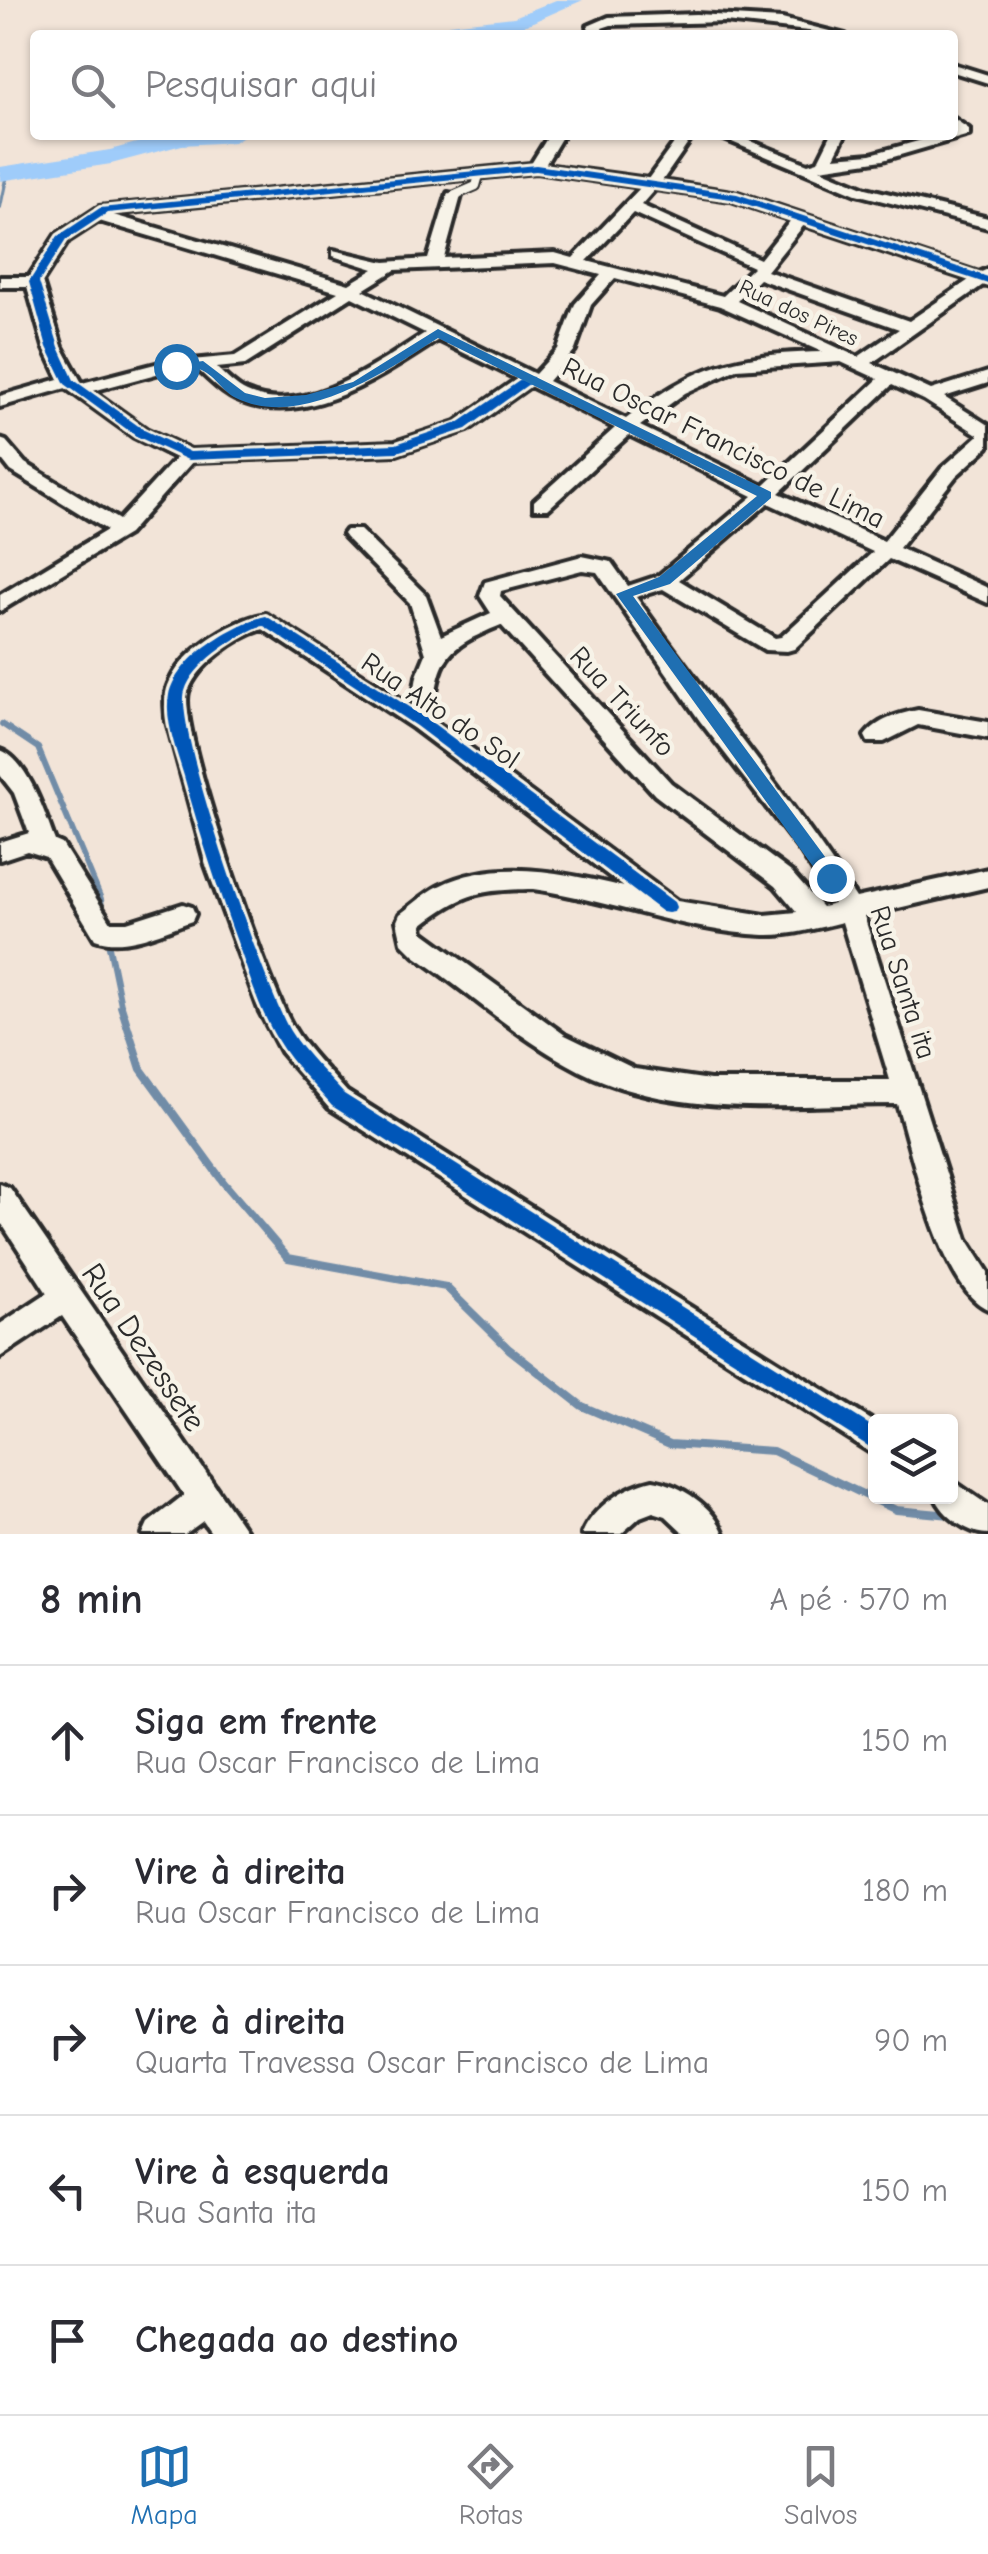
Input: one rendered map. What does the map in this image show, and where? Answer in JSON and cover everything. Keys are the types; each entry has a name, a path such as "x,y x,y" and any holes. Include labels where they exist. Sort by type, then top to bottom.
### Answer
{"street":[{"path":"596,30 595,26 609,21 704,17 786,30"},
{"path":"692,30 704,17"},
{"path":"958,69 988,78"},
{"path":"536,168 553,140"},
{"path":"578,262 655,182 684,140"},
{"path":"735,140 861,190 988,223"},
{"path":"809,169 825,160 835,140"},
{"path":"825,160 846,162 940,140"},
{"path":"613,271 584,304 566,350 533,381 462,426 397,448 188,456 140,433 74,385 53,348 34,282 62,238 93,214 121,206 273,196 536,168 733,196 986,277"},
{"path":"435,261 454,196"},
{"path":"632,208 760,270 910,328"},
{"name":"Rua Oscar Francisco de Lima","path":"93,214 350,290 766,495 988,596"},
{"path":"726,302 760,270 802,218"},
{"path":"339,253 384,267"},
{"name":"Rua dos Pires","path":"384,267 533,258 578,262 726,302 930,396 988,434"},
{"path":"5,397 159,368 239,361 384,267"},
{"path":"541,505 628,427 684,387 730,366 851,360 910,328 986,277"},
{"path":"0,282 34,282"},
{"path":"203,365 240,396 265,402 307,399 357,384 438,333"},
{"path":"930,396 988,377"},
{"path":"624,594 664,581 766,495 889,378"},
{"path":"664,581 779,646 796,639 887,550 948,472 988,434"},
{"path":"0,445 18,466 121,530"},
{"path":"0,604 121,530 188,456"},
{"path":"354,534 419,600 435,651 421,722"},
{"name":"Rua Santa ita","path":"504,616 490,596 492,587 582,564 604,568 708,715 810,846 850,909 953,1240 971,1276 988,1295"},
{"path":"435,651 453,636 504,616"},
{"name":"Rua Triunfo","path":"504,616 664,789 782,879 817,918"},
{"name":"Rua Alto do Sol","path":"668,907 421,722 266,621 244,624 183,680 176,696 181,741 262,994 284,1036 338,1100 868,1436"},
{"path":"876,736 902,718 916,716 988,730"},
{"path":"0,758 24,790 44,844"},
{"path":"0,851 27,842 54,850 110,934 183,914"},
{"path":"908,1092 708,1092 632,1080 523,1024 424,949 411,936 409,922 420,910 471,883 492,878 535,878 732,923 788,924 988,878"},
{"name":"Rua Dezessete","path":"0,1197 142,1410 232,1534"},
{"path":"0,1342 68,1295"},
{"path":"598,1534 632,1500 650,1493 668,1496 708,1534"},
{"path":"159,1534 206,1498"},
{"path":"958,1501 988,1525"}],"lane":[{"path":"454,196 476,186 480,172"}],"waterway":[{"path":"453,30 517,23 573,0"},
{"path":"0,174 111,157 174,140"},
{"path":"0,207 7,174"},
{"path":"2,724 38,748 101,899 103,915"},
{"path":"107,937 122,1009"},
{"path":"121,1006 141,1069 224,1183 288,1258 446,1287 509,1349 582,1406 670,1444 773,1451 896,1510 951,1515"}],"cycle path":[{"path":"529,379 462,426 397,448 188,456 140,433 69,382 53,347 34,282 62,238 104,210 536,168 733,196 988,281"},
{"path":"668,907 421,722 266,621 241,629 213,648 180,684 176,695 177,718 186,758 256,972 284,1036 338,1100 868,1436"}],"route":[{"path":"176,366 203,365 240,396 265,402 307,399 357,384 438,333 766,495 664,581 624,594 708,715 831,878"}]}
